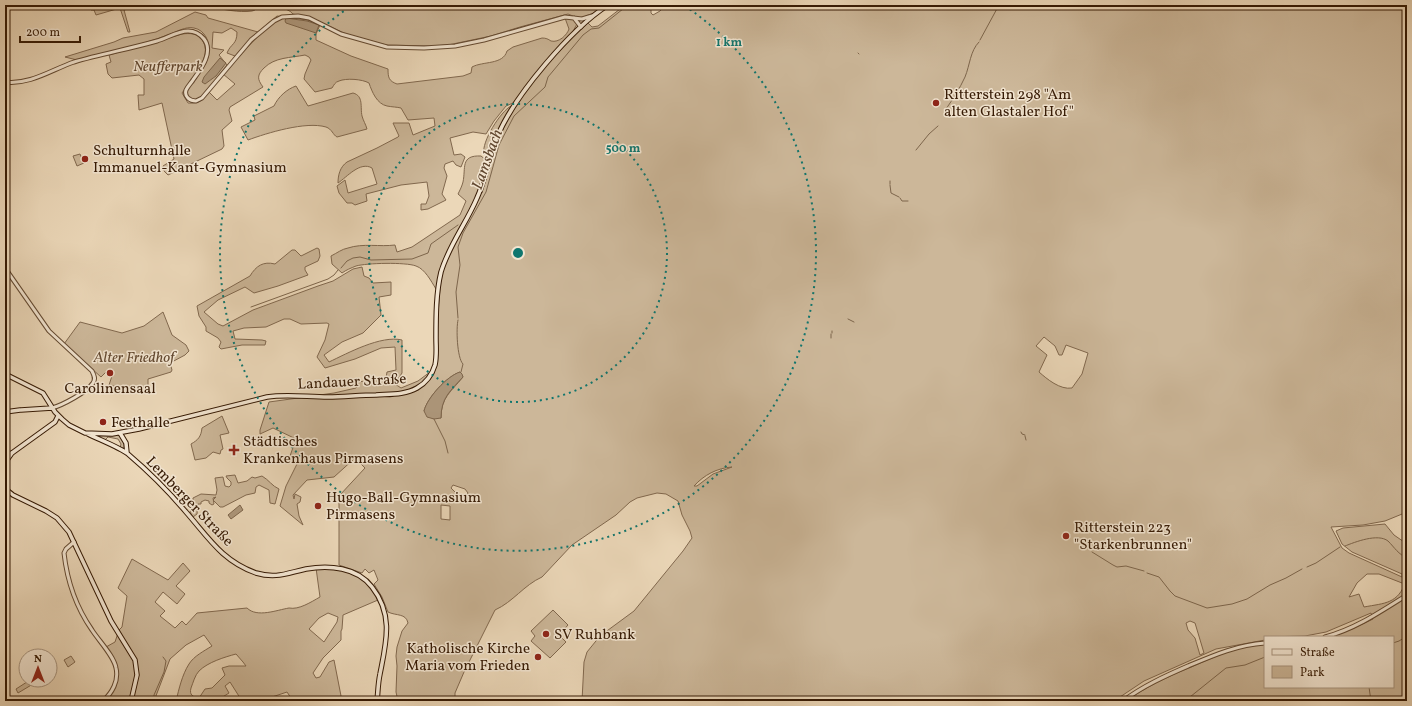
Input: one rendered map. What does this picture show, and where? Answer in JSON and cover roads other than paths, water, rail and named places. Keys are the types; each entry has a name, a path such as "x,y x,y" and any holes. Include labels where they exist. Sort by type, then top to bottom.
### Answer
{"main road":[{"path":"5,10 13,5"},
{"name":"Landauer Straße","path":"5,374 44,395 58,418 85,433 99,434 126,432 267,397 285,395 328,397 399,394 412,391 423,384 431,375 435,362 437,297 442,268 452,243 478,195 498,135 515,105 557,52 582,26 608,5"},
{"path":"5,412 52,408"},
{"path":"5,459 58,418"},
{"path":"124,440 124,434 126,432"},
{"path":"85,433 121,451 127,451 120,433"},
{"path":"97,439 96,435 99,434"},
{"name":"Lemberger Straße","path":"127,451 183,508 215,547 238,565 258,574 272,576 316,568 333,568 353,572 368,582 375,590 381,602 386,624 386,639 378,682 377,701"},
{"path":"5,485 8,491 13,495 57,518 66,528 111,621 131,652 136,664 137,675 131,701"}],"street":[{"path":"5,82 16,83 26,81 75,62 159,41 190,31 199,34 205,40 207,50 206,60 186,90 187,98 196,102 202,98 252,40 282,16 309,18 341,34 381,46 395,48 417,48 456,46 484,40 565,17 574,18 594,16"},
{"path":"574,18 582,26"},
{"path":"5,268 44,325 92,371 95,377 91,385 84,391 52,408"},
{"path":"74,542 66,549 64,553 71,588 85,620 114,661 116,669 117,676 114,686 103,701"},
{"path":"1327,636 1344,631 1364,622 1407,595"},
{"path":"1123,701 1154,681 1216,654 1239,646 1264,643"}],"waterway":[{"name":"Lamsbach","path":"458,318 456,292 460,265 458,247 463,233 486,192 499,145 514,116 545,87 548,77 583,35 591,29 599,28 628,5"},
{"path":"980,40 999,5"},
{"path":"946,109 963,81 972,54 979,42"},
{"path":"916,150 929,134 938,126"},
{"path":"890,185 891,193 899,197"},
{"path":"900,198 902,201 908,201"},
{"path":"341,268 347,261 360,257 371,260 412,259 428,253 431,244 458,225"},
{"path":"251,307 328,279 338,270"},
{"path":"848,319 854,322"},
{"name":"Lamsbach","path":"458,320 458,350 463,364 461,372"},
{"name":"Lamsbach","path":"434,419 445,441 448,453"},
{"path":"1021,432 1025,435"},
{"path":"1025,436 1026,440"},
{"path":"1066,537 1070,536"},
{"path":"1345,546 1366,539 1384,539 1388,541 1399,553 1407,558"},
{"path":"1307,567 1316,563 1340,547"},
{"path":"1092,552 1117,567 1126,566 1144,571"},
{"path":"1147,573 1159,577 1175,596 1207,608 1232,604 1247,599 1270,585 1302,569"},
{"path":"1394,643 1407,636"},
{"path":"154,701 154,695 164,672 166,661 163,657"},
{"path":"1185,701 1226,668 1245,665 1264,657"},
{"path":"1369,688 1371,701"}],"place":[{"name":"Ritterstein 298 \"Am alten Glastaler Hof\"","path":"936,103"},
{"name":"Schulturnhalle Immanuel-Kant-Gymnasium","path":"85,159"},
{"name":"Carolinensaal","path":"110,373"},
{"name":"Festhalle","path":"103,422"},
{"name":"Städtisches Krankenhaus Pirmasens","path":"234,450"},
{"name":"Hugo-Ball-Gymnasium Pirmasens","path":"318,506"},
{"name":"Ritterstein 223 \"Starkenbrunnen\"","path":"1066,536"},
{"name":"SV Ruhbank","path":"546,634"},
{"name":"Katholische Kirche Maria vom Frieden","path":"538,657"}],"park label":[{"name":"Neufferpark","path":"168,66"},
{"name":"Alter Friedhof","path":"134,357"}]}
